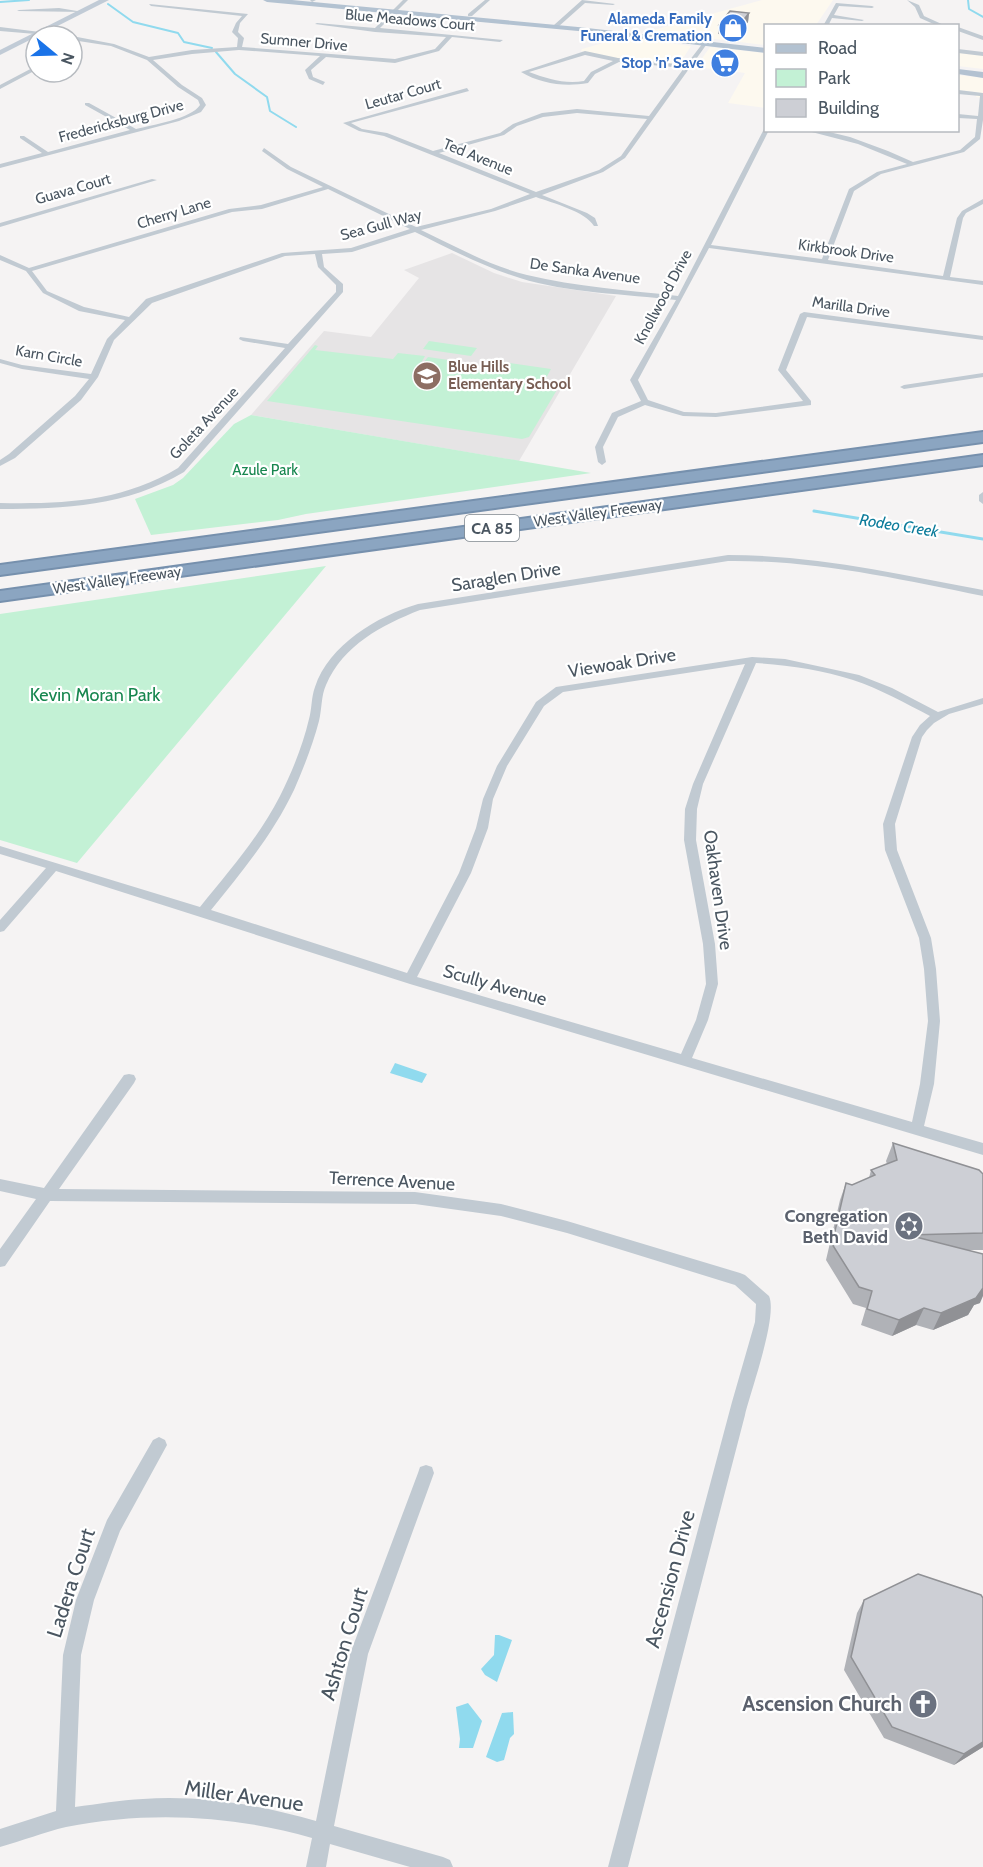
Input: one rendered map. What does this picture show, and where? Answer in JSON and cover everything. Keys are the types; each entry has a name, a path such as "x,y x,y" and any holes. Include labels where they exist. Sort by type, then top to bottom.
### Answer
{"highway":[{"name":"West Valley Freeway","path":"0,570 983,437"},
{"name":"West Valley Freeway","path":"0,596 983,460"}],"main road":[{"path":"58,24 105,0"},
{"path":"267,0 553,24"},
{"path":"310,0 394,11 470,15 764,49"},
{"path":"0,53 24,41"},
{"path":"959,70 983,73"}],"street":[{"path":"375,30 406,0"},
{"path":"470,15 488,0"},
{"path":"553,24 585,0 613,4"},
{"path":"909,1 917,6 922,17 939,24"},
{"path":"826,24 838,4 872,7"},
{"path":"151,5 246,15 238,23 236,32 241,38 239,48"},
{"path":"569,5 578,6"},
{"path":"19,11 59,9 81,12"},
{"path":"553,24 561,12"},
{"path":"831,16 862,20"},
{"name":"Blue Meadows Court","path":"317,24 500,40"},
{"path":"0,29 24,32"},
{"path":"959,31 983,38"},
{"name":"Sumner Drive","path":"149,59 207,50 239,48 395,61 436,50 450,36"},
{"name":"Fredericksburg Drive","path":"0,166 177,120 199,111 202,105 200,99 180,86 149,59 112,45 84,40"},
{"path":"84,42 88,40"},
{"name":"Sea Gull Way","path":"0,463 44,429 78,398 94,377 111,339 149,301 284,254 352,250 418,229 493,210 601,171 623,157 704,43"},
{"path":"959,51 983,54"},
{"path":"618,60 593,73 586,82 579,84 554,83 524,72 585,53 618,60 687,67"},
{"path":"323,83 310,78 308,70 324,56"},
{"path":"0,87 24,74"},
{"name":"Leutar Court","path":"346,123 467,90"},
{"path":"824,262 850,190 879,172 962,151 978,138 983,95 959,92"},
{"path":"87,104 135,130"},
{"path":"433,153 502,134 515,125 542,115 577,111 650,118"},
{"path":"959,116 982,118"},
{"name":"Ted Avenue","path":"346,123 361,130 385,134 537,194 585,214 593,219 596,225"},
{"name":"Knollwood Drive","path":"645,402 634,380 680,297 765,132"},
{"path":"817,132 850,139 887,151 911,163"},
{"path":"22,137 46,153"},
{"name":"De Sanka Avenue","path":"264,150 288,168 482,262 524,277 577,287 680,297"},
{"name":"Guava Court","path":"0,225 154,180"},
{"name":"Cherry Lane","path":"28,270 231,210 262,207 330,187"},
{"path":"946,278 960,218 964,212 983,201"},
{"name":"Kirkbrook Drive","path":"705,246 983,283"},
{"name":"Goleta Avenue","path":"0,506 42,506 121,496 165,481 189,461 339,292 340,284 322,271 317,258 319,252"},
{"path":"0,257 28,270 45,292 82,309 129,319"},
{"name":"Marilla Drive","path":"645,402 683,414 716,416 808,403 782,370 804,314 983,338"},
{"path":"243,339 291,347"},
{"name":"Karn Circle","path":"0,361 22,368 94,377"},
{"path":"904,387 983,375"},
{"path":"602,462 599,447 615,415 645,402"},
{"path":"983,495 983,501"},
{"name":"Saraglen Drive","path":"202,912 262,839 285,795 314,719 320,687 338,656 364,633 385,620 418,607 728,558 758,557 795,560 983,593"},
{"name":"Viewoak Drive","path":"410,979 465,873 482,828 488,799 502,766 540,704 560,690 753,660 785,662 855,677 888,690 936,715"},
{"name":"Oakhaven Drive","path":"685,1060 702,1020 712,984 709,944 690,840 691,809 698,784 753,660"},
{"path":"917,1128 927,1084 934,1021 930,969 925,938 891,850 889,825 917,737 924,726 936,715 983,701"},
{"name":"Scully Avenue","path":"0,850 410,979 983,1149"},
{"path":"0,928 54,866"},
{"path":"0,1261 129,1079"},
{"name":"Terrence Avenue","path":"0,1185 47,1195 416,1198 501,1210 567,1227 740,1280 764,1301"},
{"name":"Ascension Drive","path":"618,1867 763,1322 764,1301"},
{"name":"Ladera Court","path":"65,1818 72,1655 86,1600 113,1526 159,1445"},
{"name":"Ashton Court","path":"316,1867 340,1739 359,1654 426,1473"},
{"name":"Miller Avenue","path":"0,1838 65,1818 144,1808 202,1808 285,1821 443,1867"}],"shaded area":[{"path":"762,0 833,0 817,24 764,24 764,45 650,31"},
{"path":"624,37 691,46 678,66 607,57 581,51"},
{"path":"710,47 764,53 764,108 728,103 745,73 696,67"},
{"path":"959,52 983,55 983,69 959,66"},
{"path":"959,75 983,78 983,98 976,97 977,92 959,90"},
{"name":"Blue Hills Elementary School","path":"452,253 494,273 522,282 616,296 519,461 251,415 324,331 371,337 419,278 404,270"}],"green space":[{"path":"429,341 477,348 471,356 423,349"},
{"path":"315,345 318,346 315,350 393,359 398,353 425,356 421,363 428,357 455,361 451,367 487,372 495,361 551,369 545,380 561,383 529,437 522,439 267,401"},
{"name":"Azule Park","path":"251,415 591,473 278,520 151,535 135,499 173,485 183,478 234,424"},
{"name":"Kevin Moran Park","path":"326,566 77,863 0,840 0,614"}],"water":[{"path":"395,1063 427,1074 422,1083 390,1073"},
{"path":"495,1635 512,1640 497,1682 485,1675 481,1669 494,1655"},
{"path":"468,1703 482,1721 473,1748 459,1748 456,1707"},
{"path":"513,1712 514,1734 510,1738 504,1760 497,1762 486,1757 502,1713"}],"building":[{"path":"730,11 749,13 738,27 719,25"},
{"name":"Congregation Beth David","path":"893,1143 979,1170 983,1174 983,1233 908,1235 983,1254 983,1288 976,1298 941,1313 924,1308 899,1320 867,1309 872,1291 859,1287 832,1244 846,1183 852,1185 875,1175 871,1170 897,1160"},
{"name":"Ascension Church","path":"918,1574 981,1595 983,1598 983,1742 964,1754 892,1727 851,1657 864,1600"}],"waterway":[{"name":"Rodeo Creek","path":"0,2 29,0"},
{"path":"968,0 969,9 983,17"},
{"name":"Rodeo Creek","path":"108,4 133,22 178,33 184,42 212,48"},
{"name":"Rodeo Creek","path":"216,52 235,74 267,97 270,111 296,127"},
{"name":"Rodeo Creek","path":"814,511 983,539"}],"place":[{"name":"Alameda Family Funeral & Cremation","path":"733,28"},
{"name":"Stop ’n’ Save","path":"725,63"},
{"name":"Blue Hills Elementary School","path":"427,376"},
{"name":"Congregation Beth David","path":"909,1226"},
{"name":"Ascension Church","path":"923,1704"}]}
